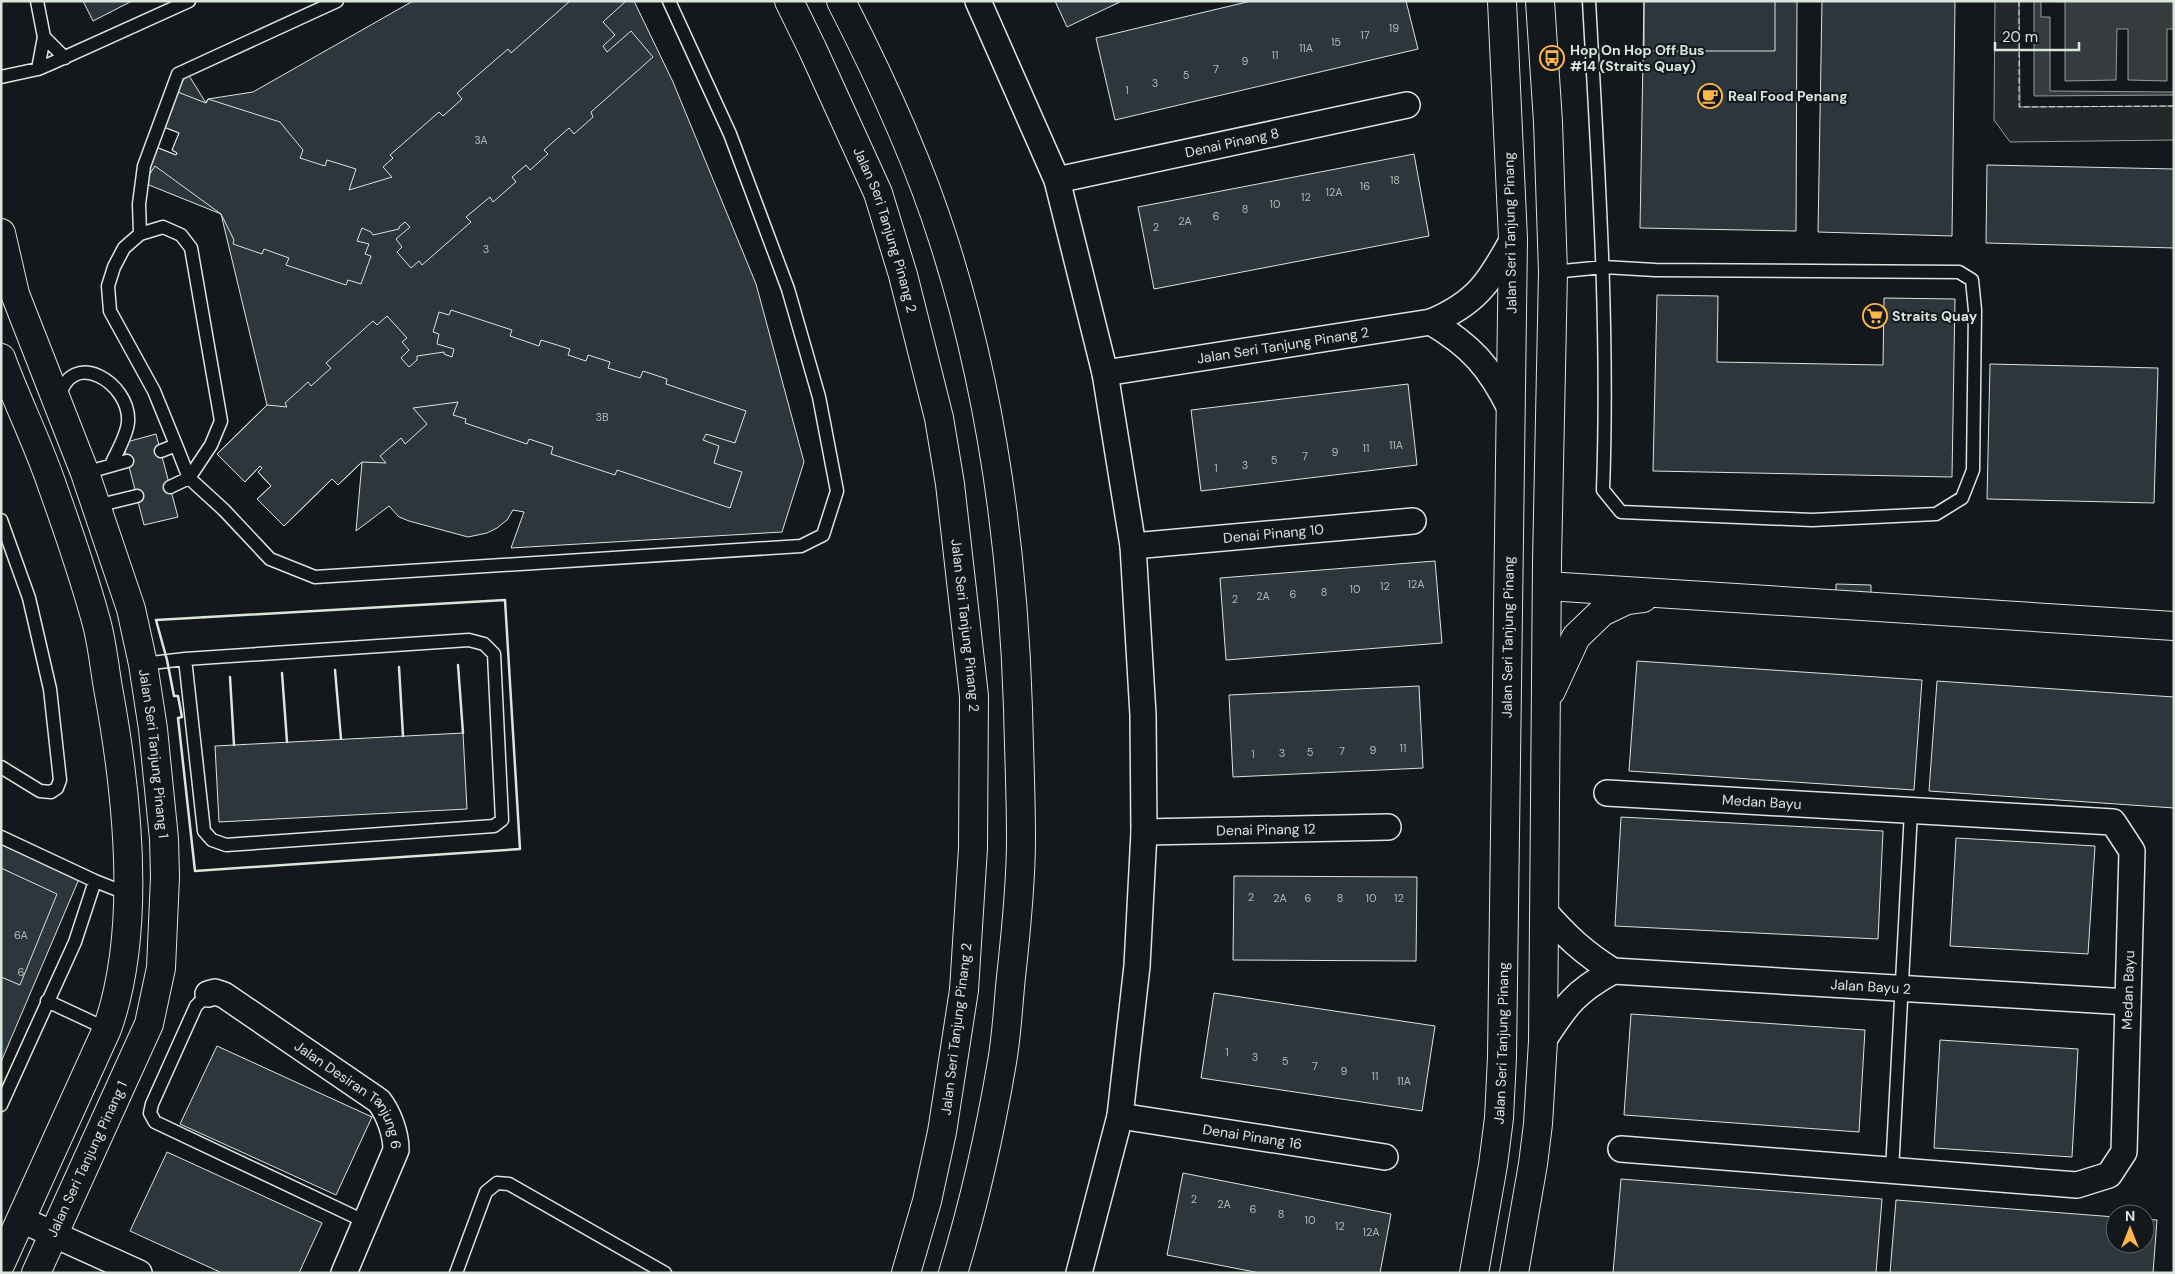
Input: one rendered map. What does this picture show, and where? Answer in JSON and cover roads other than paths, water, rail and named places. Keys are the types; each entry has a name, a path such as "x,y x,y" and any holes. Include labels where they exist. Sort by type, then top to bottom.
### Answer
{"street":[{"name":"Jalan Seri Tanjung Pinang 2","path":"789,1 878,193 903,275 939,418 950,484 973,686 975,772 973,848 964,990 942,1132 927,1201 906,1273"},
{"path":"841,1 867,51 909,146 944,242 970,336 989,428 1004,522 1015,628 1021,842 1015,941 1003,1059 981,1166 953,1273"},
{"path":"978,1 1057,180 1105,373 1134,546 1143,714 1144,832 1137,966 1120,1116 1079,1273"},
{"name":"Jalan Seri Tanjung Pinang","path":"1474,1273 1494,1165 1500,1118 1513,239 1502,1"},
{"path":"1514,1273 1537,1132 1543,1041 1547,586 1553,272 1548,122 1540,1"},
{"name":"Denai Pinang 8","path":"1057,180 1407,105"},
{"name":"Jalan Seri Tanjung Pinang 1","path":"1,233 15,294 85,473 132,608 153,729 164,839 165,877 161,968 149,1024 36,1273"},
{"name":"Jalan Seri Tanjung Pinang 2","path":"1105,373 1431,322 1453,313 1471,300 1486,284 1513,239"},
{"path":"1431,322 1452,334 1471,349 1488,370 1510,408"},
{"path":"1,358 12,389 53,485 96,619 117,735 127,842 128,894 123,966 117,1003 22,1220 1,1263"},
{"path":"53,485 85,473"},
{"name":"Denai Pinang 10","path":"1134,546 1413,522"},
{"path":"1547,586 2174,626"},
{"path":"1546,701 1576,637 1602,612 1627,600 1677,595"},
{"name":"Medan Bayu","path":"1607,793 2113,822 2132,851 2124,1152 2108,1175 2076,1185 1620,1149"},
{"name":"Denai Pinang 12","path":"1144,832 1388,828"},
{"path":"1544,911 1569,940 1588,956 1613,971"},
{"path":"1543,1041 1564,1007 1587,985 1613,971"},
{"name":"Jalan Bayu 2","path":"1613,971 2128,1002"},
{"name":"Jalan Desiran Tanjung 6","path":"208,994 215,992 224,995 379,1101 385,1109 396,1140 396,1150 344,1273"},
{"name":"Denai Pinang 16","path":"1120,1116 1385,1157"},
{"path":"22,1220 52,1235 101,1265 139,1273"}],"lane":[{"path":"37,1 44,37 38,69"},
{"path":"1,77 38,69 189,1"},
{"path":"140,234 139,204 144,166 178,74 337,1"},
{"path":"170,487 189,478 211,445 222,421 191,248 181,235 164,227 140,234 124,248 114,267 108,286 110,311 154,391 189,478 224,510 270,558 315,577 801,546 823,535 838,491 819,398 788,289 730,134 669,1"},
{"path":"1553,272 1604,267 1655,270 1959,272 1972,280 1975,310 1973,470 1962,498 1936,514 1812,520 1621,512 1603,490 1606,410 1604,267 1589,1"},
{"path":"44,37 65,58"},
{"path":"58,403 60,392 67,381 80,372 94,372 111,383 126,407 128,422 111,466"},
{"path":"161,451 176,445"},
{"path":"85,473 127,461"},
{"path":"96,506 137,496"},
{"path":"1,520 29,598 48,680 60,780 57,788 51,792 40,791 1,766"},
{"path":"143,664 185,658 469,640 484,644 494,654 502,820 494,826 226,845 212,840 204,831 185,658"},
{"path":"1892,1170 1911,811"},
{"path":"1,838 128,894"},
{"path":"1,1105 75,942 95,881"},
{"path":"208,994 196,1006 152,1104 150,1113 155,1122 366,1222"},
{"path":"47,1001 107,1029"},
{"path":"456,1273 486,1192 496,1184 509,1184 665,1273"}],"place":[{"name":"Hop On Hop Off Bus #14 (Straits Quay)","path":"1552,58"},
{"name":"Real Food Penang","path":"1710,96"},
{"name":"Straits Quay","path":"1875,316"}]}
